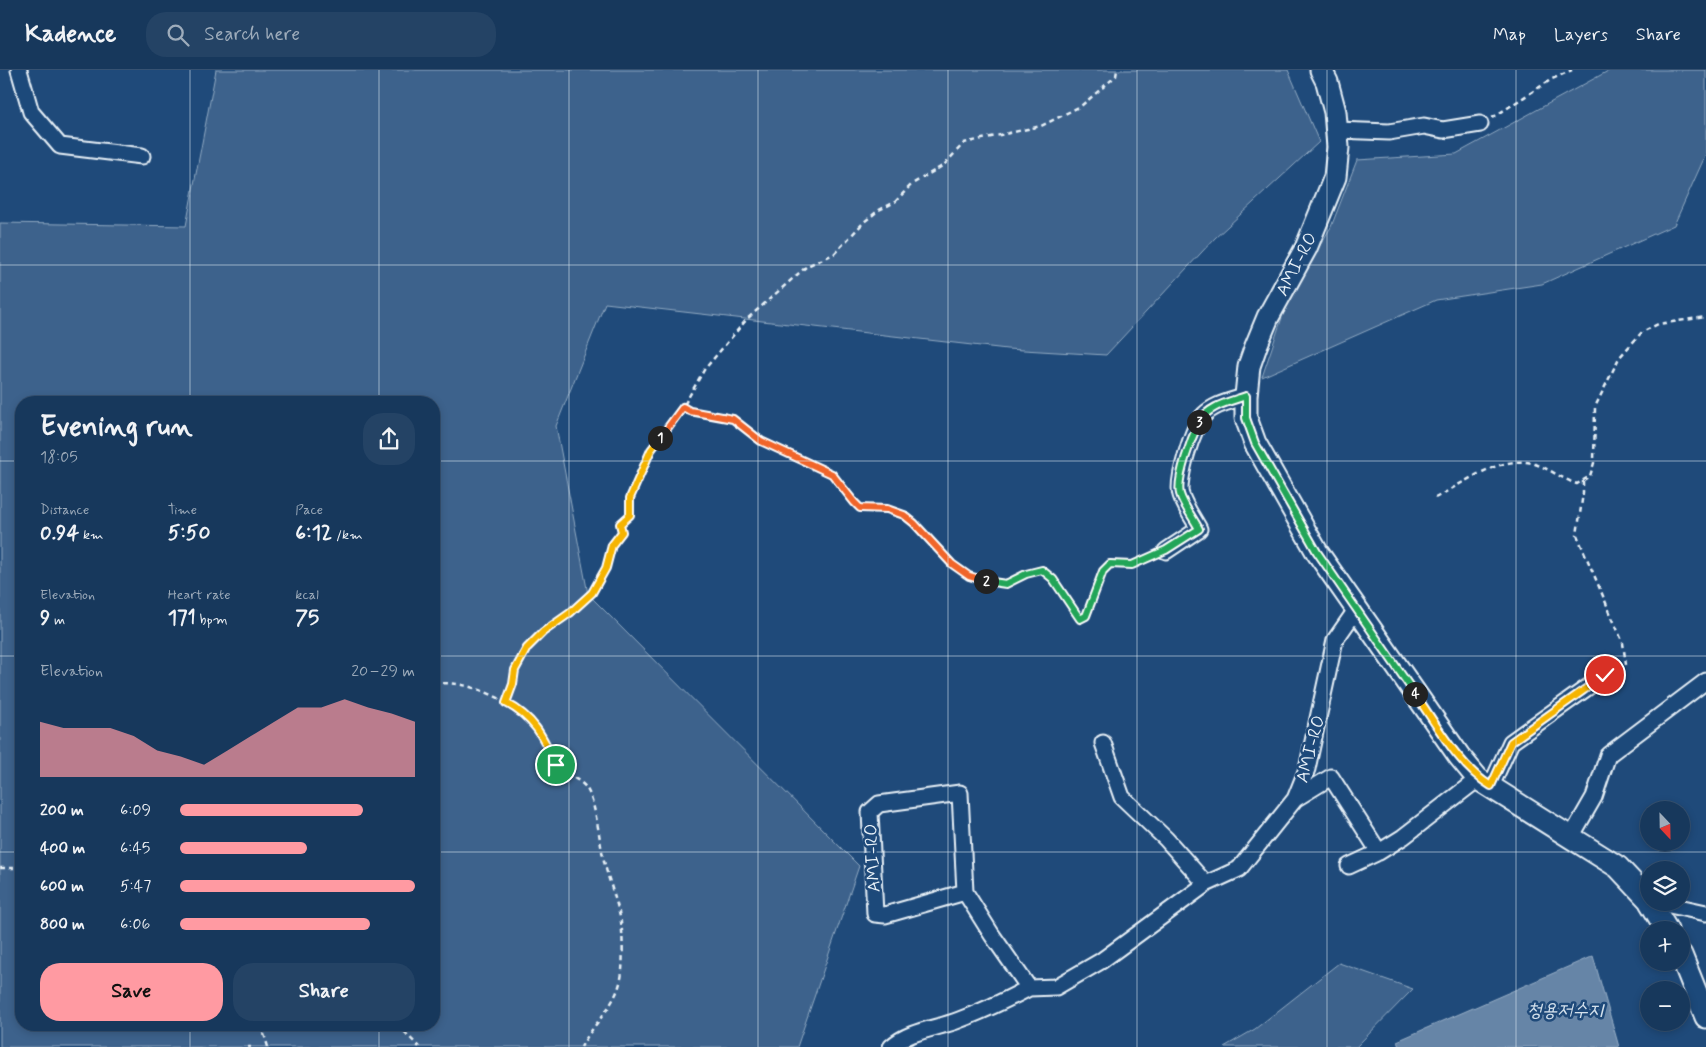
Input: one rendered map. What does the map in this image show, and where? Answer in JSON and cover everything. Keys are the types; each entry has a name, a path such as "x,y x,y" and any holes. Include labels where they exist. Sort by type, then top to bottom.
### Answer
{"main road":[{"name":"AMI-RO","path":"1321,70 1327,82 1335,112 1338,147 1335,177 1306,248 1268,317 1249,366 1246,418 1255,443 1317,552 1459,756 1485,782 1618,867 1640,890"},
{"path":"1687,971 1706,1017"}],"street":[{"path":"19,70 31,112 60,146 142,156"},
{"path":"1337,130 1389,132 1424,126 1443,130 1480,124"},
{"path":"1166,550 1199,529 1180,494 1184,465 1191,439 1203,415 1218,406 1246,396"},
{"name":"AMI-RO","path":"891,1047 920,1031 956,1022 1029,988 1056,987 1101,961 1206,884 1238,869 1295,799 1307,768 1335,640 1356,610"},
{"path":"1349,866 1379,852 1485,782 1511,742 1605,675"},
{"path":"1571,836 1594,797 1608,755 1706,681"},
{"path":"1103,743 1122,797 1166,840 1206,884"},
{"path":"1295,799 1331,777 1379,852"},
{"name":"AMI-RO","path":"965,892 885,916 875,914 870,812 879,804 960,793 965,892 1029,988"},
{"path":"1690,909 1706,913"}],"path":[{"path":"506,703 513,684 515,670 527,648 543,632 570,613 592,593 606,568 612,545 622,532 620,524 630,515 630,498 651,450 683,407 704,370 746,319 807,266 834,254 864,222 879,210 895,202 912,184 944,165 964,143 1041,126 1081,106 1116,76 1117,70"},
{"path":"1480,124 1572,70"},
{"path":"1435,498 1492,468 1516,460 1535,464 1565,480 1577,484 1590,476 1594,463 1595,407 1619,358 1642,332 1658,324 1706,317"},
{"path":"683,407 690,411 733,419 761,441 832,474 860,508 887,509 904,515 914,523 952,564 969,576 989,582 1006,584 1026,574 1042,570 1053,579 1080,619 1086,616 1103,571 1110,564 1132,565 1166,550"},
{"path":"1582,481 1583,493 1577,535 1623,643 1626,665"},
{"path":"440,683 470,687 523,713 531,720 541,734 556,765 587,788 603,858 621,923 622,973 613,1001 582,1047"},
{"path":"0,868 15,868"},
{"path":"266,1031 264,1034 268,1047"},
{"path":"404,1031 419,1047"}],"shaded area":[{"path":"216,70 1288,70 1319,142 1215,238 1106,355 1007,349 605,303 556,426 588,594 859,866 797,1047 0,1047 0,223 186,226"},
{"path":"1610,70 1706,70 1706,154 1674,225 1542,284 1436,300 1262,377 1289,297 1331,227 1357,160 1456,154"},
{"path":"1339,963 1413,989 1356,1047 1224,1047 1255,1029"}],"water":[{"name":"청용저수지","path":"1593,956 1619,1047 1399,1047 1397,1041"}],"route":[{"path":"556,765 541,734 531,720 506,703 513,684 515,670 527,648 543,632 570,613 592,593 606,568 612,545 622,532 620,524 630,515 630,498 651,450 683,407 690,411 733,419 761,441 832,474 860,508 887,509 904,515 914,523 952,564 969,576 989,582 1006,584 1026,574 1042,570 1053,579 1080,619 1086,616 1103,571 1110,564 1132,565 1166,550 1199,529 1180,494 1181,474 1191,439 1203,415 1218,406 1246,396 1246,418 1255,443 1317,552 1459,756 1478,779 1491,786 1511,742 1605,675"}]}
